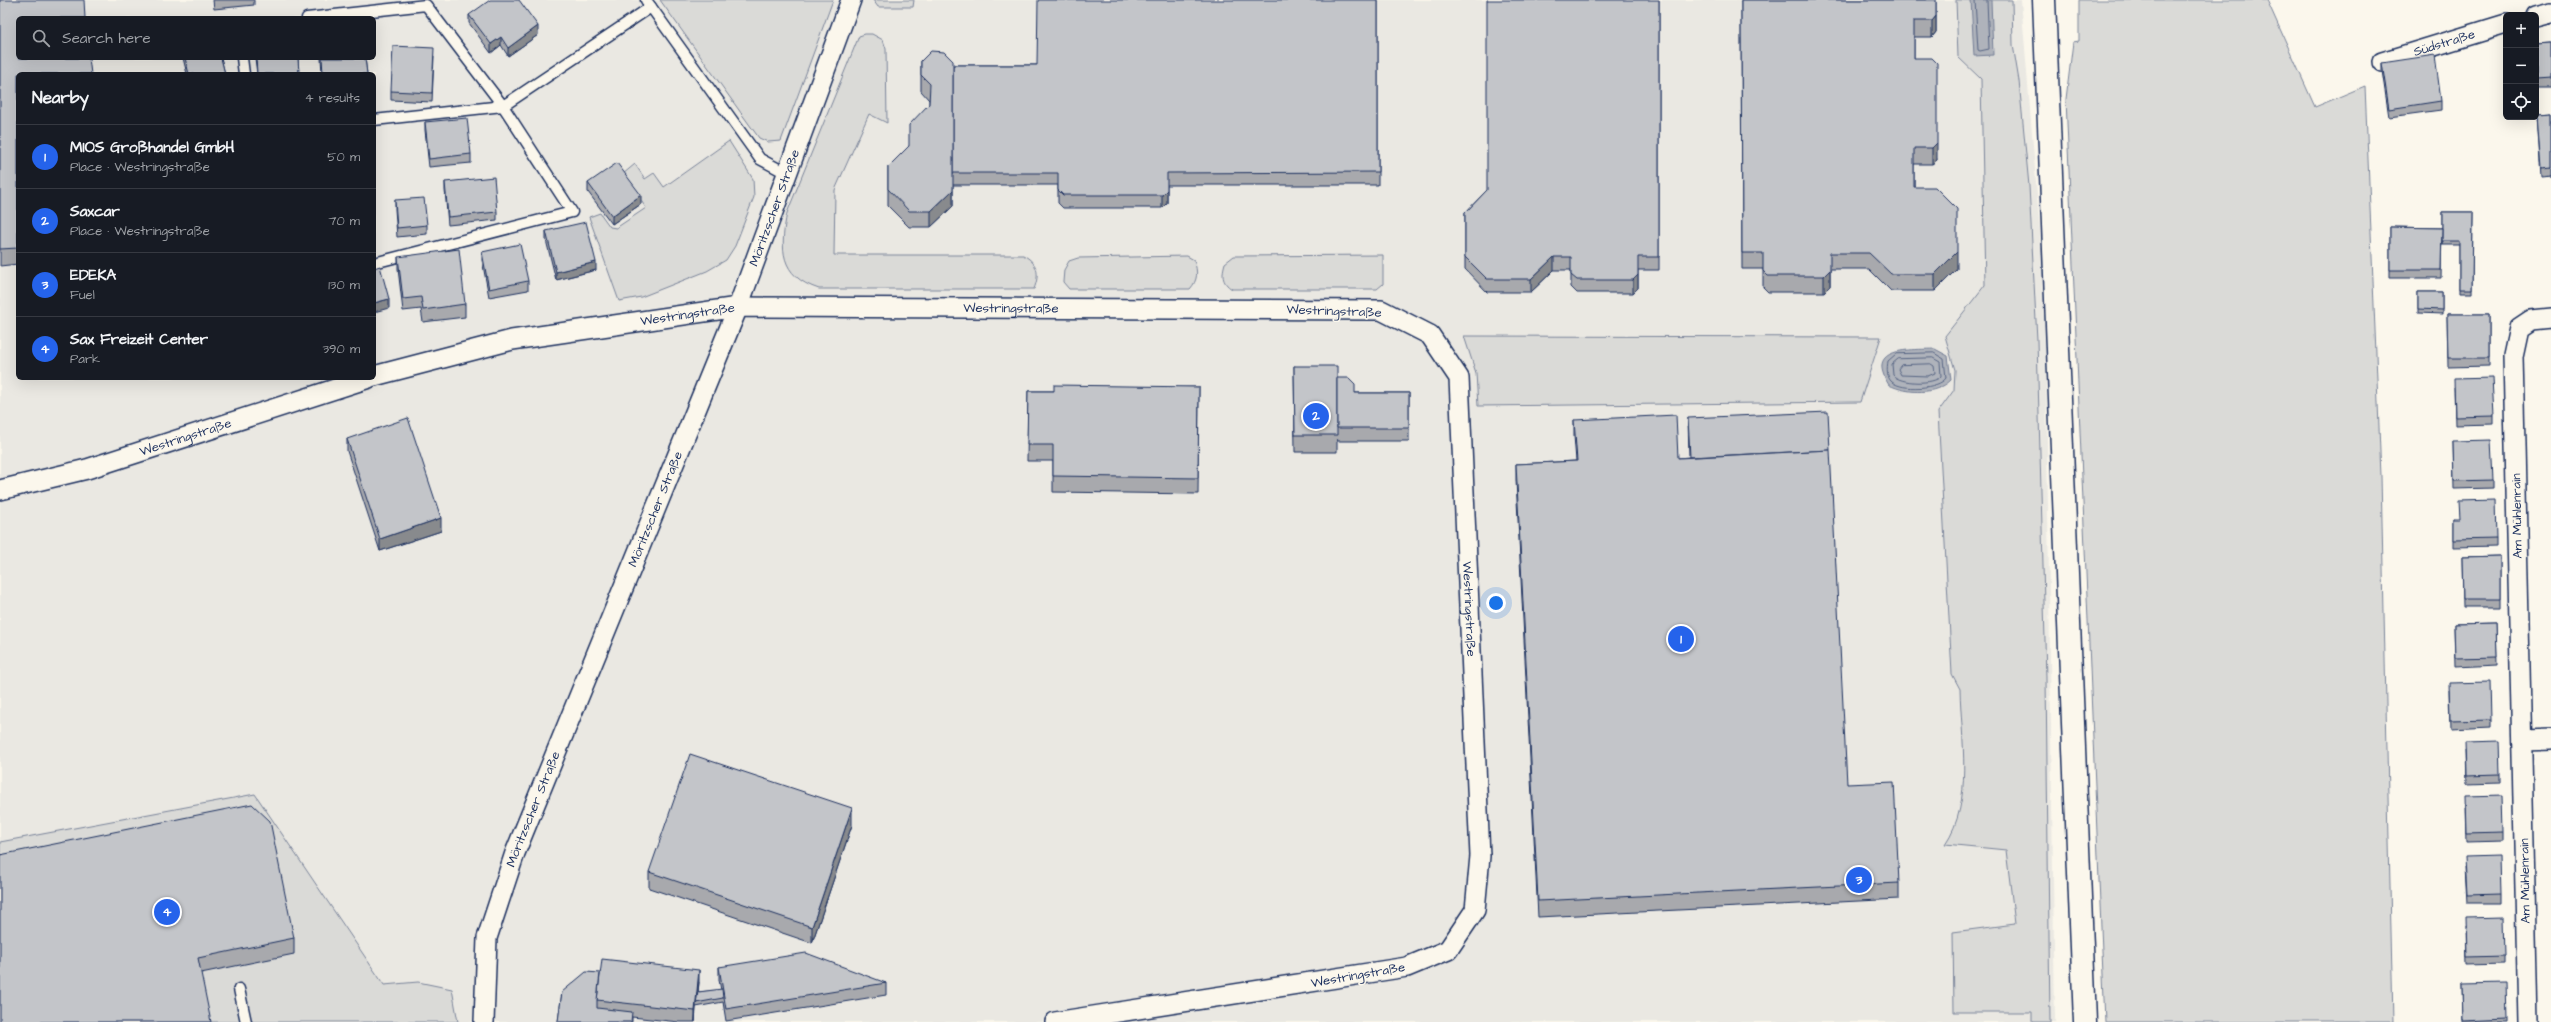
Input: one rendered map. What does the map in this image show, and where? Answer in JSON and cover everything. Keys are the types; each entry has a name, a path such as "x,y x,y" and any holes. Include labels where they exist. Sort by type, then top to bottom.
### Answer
{"street":[{"name":"Möritzscher Straße","path":"484,1022 487,938 515,853 738,307 786,173 851,0"},
{"path":"2044,0 2085,1022"},
{"path":"2539,15 2551,12"},
{"name":"Südstraße","path":"2382,62 2503,25"},
{"name":"Westringstraße","path":"376,375 512,340 738,307 1381,310 1430,336 1459,378 1480,856 1476,910 1448,950 1407,968 1055,1022"},
{"name":"Am Mühlenrain","path":"2528,1022 2513,356 2519,328 2531,320 2551,318"},
{"name":"Westringstraße","path":"0,490 87,469 363,380"},
{"path":"2522,740 2551,739"}],"lane":[{"path":"324,16 426,4 503,106 572,212 376,263"},
{"path":"376,120 503,106 648,4 760,159 786,173"},
{"path":"242,60 244,72"},
{"path":"239,989 246,1022"}],"shaded area":[{"path":"0,0 2021,0 2045,291 2055,1022 0,1022"},
{"path":"660,0 833,0 781,141 768,142 759,138"},
{"path":"873,0 914,0 913,7 878,7"},
{"path":"1956,0 2012,0 2013,45 2019,81 2029,186 2037,340 2046,678 2050,1022 2032,1022 2032,1012 1954,1012 1953,932 2015,924 2006,850 1945,844 1954,827 1960,809 1964,769 1960,689 1952,674 1938,412 1954,390 1955,370 1945,336 1985,285 1981,79 1958,57"},
{"path":"2079,0 2267,0 2315,107 2365,86 2381,476 2393,1022 2105,1022 2066,99 2073,42 2079,41"},
{"path":"872,34 883,40 886,49 887,123 869,114 835,190 834,255 1023,255 1035,265 1037,278 1034,289 819,289 796,277 789,268 785,259 783,238 787,213 859,36"},
{"path":"729,141 753,179 754,197 735,246 726,260 707,271 641,297 619,301 589,217 600,213 610,227 616,228 646,208 623,174 635,164 645,179 654,173 664,187"},
{"path":"1383,255 1383,284 1377,289 1232,289 1226,284 1223,278 1225,263 1234,256"},
{"path":"1187,256 1194,260 1197,272 1195,282 1190,289 1069,289 1063,282 1064,270 1069,261 1078,258"},
{"path":"1464,336 1881,337 1860,402 1478,406 1476,373"},
{"path":"255,794 384,985 418,982 452,989 458,1022 0,1022 0,842"}],"water":[{"path":"1971,0 1991,0 1993,55 1974,56"},
{"path":"1935,349 1948,356 1951,380 1945,385 1930,391 1922,392 1905,390 1889,385 1883,372 1882,363 1886,357 1903,351"}],"building":[{"path":"0,0 84,0 85,16 16,16 16,60 89,60 91,72 16,72 16,248 0,249"},
{"path":"490,0 519,0 538,26 508,48 501,37 491,44 469,15"},
{"path":"1038,0 1378,0 1378,172 1167,173 1167,190 1162,195 1063,195 1058,190 1058,173 953,173 953,65 1037,65"},
{"path":"1487,0 1659,0 1659,257 1638,257 1638,275 1633,280 1577,280 1571,275 1571,257 1554,257 1531,279 1487,279 1465,257 1465,213 1487,190"},
{"path":"1741,0 1936,0 1936,16 1932,21 1914,21 1914,58 1932,58 1937,63 1937,143 1932,148 1914,148 1914,187 1935,187 1957,209 1957,252 1935,274 1891,274 1869,253 1830,253 1830,270 1824,276 1768,276 1763,271 1763,253 1742,253"},
{"path":"2551,43 2551,78 2539,79 2539,44"},
{"path":"393,46 434,48 432,93 391,91"},
{"path":"931,51 944,52 953,61 953,190 931,211 909,211 888,189 888,167 909,146 909,125 929,104 930,84 921,75 921,61"},
{"path":"2435,55 2441,101 2389,109 2382,63"},
{"path":"186,60 222,60 224,72 188,72"},
{"path":"256,60 298,60 299,72 257,72"},
{"path":"322,60 365,60 367,72 323,72"},
{"path":"2551,114 2551,169 2541,170 2537,120 2539,120 2539,115"},
{"path":"467,118 471,154 429,159 425,122"},
{"path":"617,163 641,195 612,216 588,183"},
{"path":"494,177 497,212 448,217 445,182"},
{"path":"424,198 427,225 397,228 395,200"},
{"path":"2442,212 2473,212 2472,289 2459,289 2459,241 2442,241"},
{"path":"586,222 596,262 556,272 546,231"},
{"path":"2390,227 2442,228 2441,270 2390,270"},
{"path":"520,244 528,281 489,289 482,252"},
{"path":"459,249 465,304 423,310 421,297 403,299 398,257"},
{"path":"380,266 389,299 376,302 376,267"},
{"path":"2418,292 2442,292 2442,310 2418,309"},
{"path":"2447,314 2489,314 2489,358 2448,358"},
{"path":"1294,366 1337,366 1337,435 1295,435"},
{"path":"1337,378 1349,378 1355,384 1355,393 1409,393 1409,428 1337,428"},
{"path":"2492,378 2494,416 2455,417 2454,379"},
{"path":"1054,385 1199,387 1198,478 1053,476 1053,445 1027,445 1028,391 1054,391"},
{"path":"1828,412 1830,450 1690,457 1688,418"},
{"path":"1676,415 1678,458 1830,450 1847,784 1894,782 1899,883 1538,901 1516,464 1577,461 1574,420"},
{"path":"408,418 441,518 380,539 347,439"},
{"path":"2491,440 2493,480 2454,481 2453,441"},
{"path":"2495,500 2496,539 2454,540 2454,519 2460,519 2459,501"},
{"path":"2500,556 2500,599 2463,599 2462,557"},
{"path":"2496,623 2497,657 2455,658 2454,624"},
{"path":"2490,682 2491,720 2450,721 2449,683"},
{"path":"2499,742 2500,774 2467,775 2466,743"},
{"path":"690,754 852,808 812,927 649,872"},
{"path":"2501,796 2502,832 2467,833 2466,797"},
{"path":"252,804 270,821 294,938 198,958 211,1022 0,1022 0,855"},
{"path":"2499,856 2500,894 2467,895 2465,857"},
{"path":"2503,917 2504,956 2467,957 2466,918"},
{"path":"806,953 886,983 726,1009 719,967"},
{"path":"602,959 699,970 695,1011 597,1000"},
{"path":"586,972 600,973 597,1008 632,1012 631,1022 558,1021 562,992"},
{"path":"2505,984 2506,1018 2462,1020 2461,985"},
{"path":"722,989 723,998 696,1003 698,992"}],"place":[{"name":"Saxcar","path":"1316,416"},
{"name":"MIOS Großhandel GmbH","path":"1681,639"},
{"name":"EDEKA","path":"1859,880"},
{"name":"Sax Freizeit Center","path":"167,912"}]}
